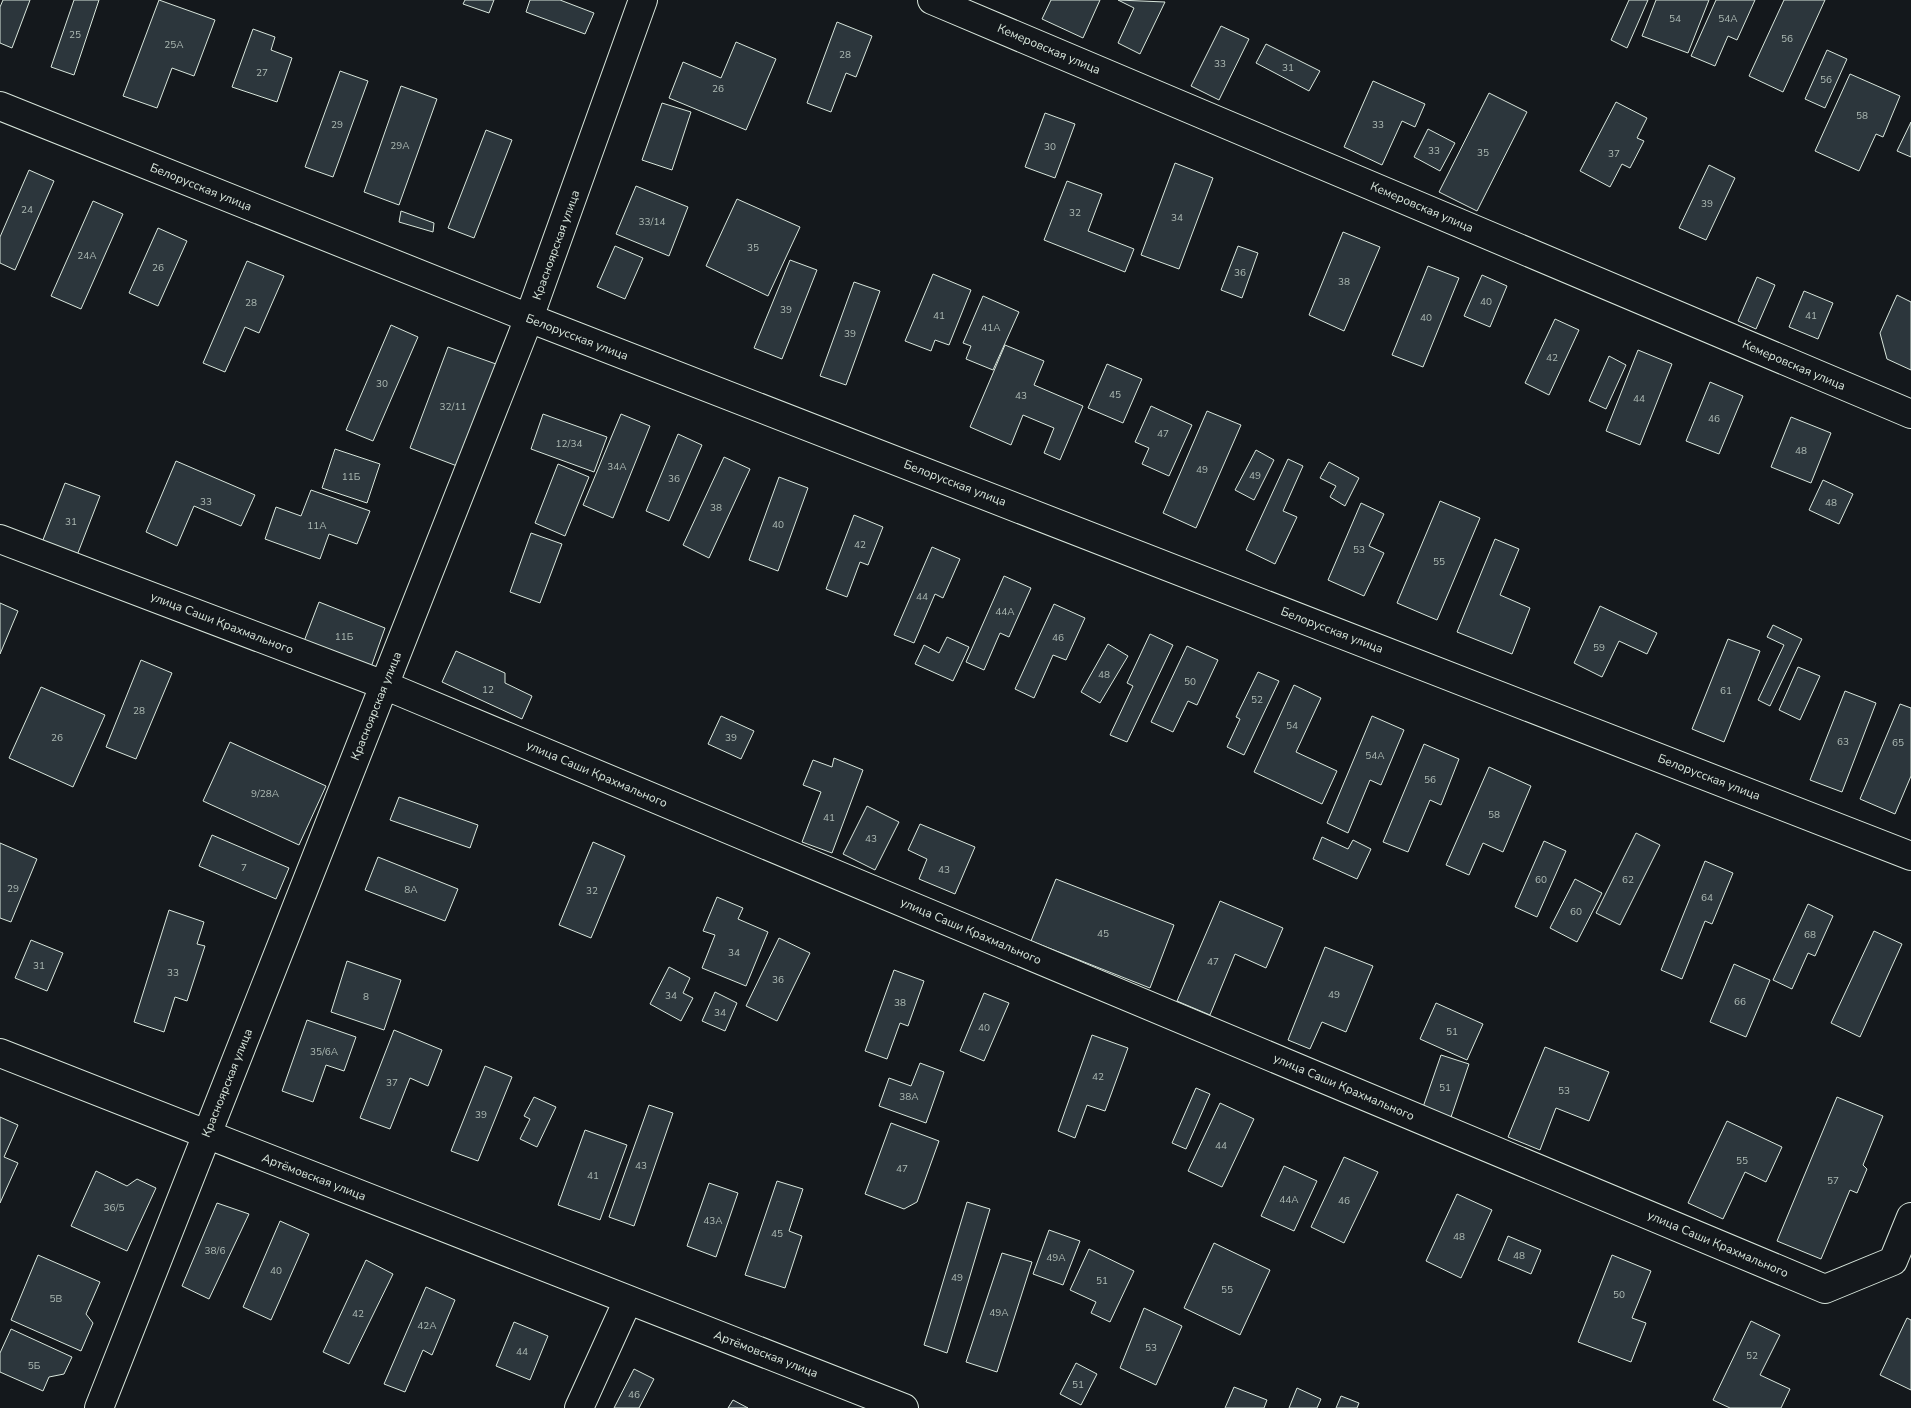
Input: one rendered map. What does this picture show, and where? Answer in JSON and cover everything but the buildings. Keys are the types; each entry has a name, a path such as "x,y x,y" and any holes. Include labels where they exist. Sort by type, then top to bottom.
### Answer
{"street":[{"name":"Красноярская улица","path":"99,1408 529,318 643,0"},
{"name":"Кемеровская улица","path":"932,0 1911,414"},
{"name":"Белорусская улица","path":"0,106 529,318 1911,856"},
{"name":"улица Саши Крахмального","path":"0,539 384,685 1825,1289 1893,1261 1911,1217"},
{"name":"Артёмовская улица","path":"0,1053 904,1408"},
{"path":"579,1408 628,1300"}]}
